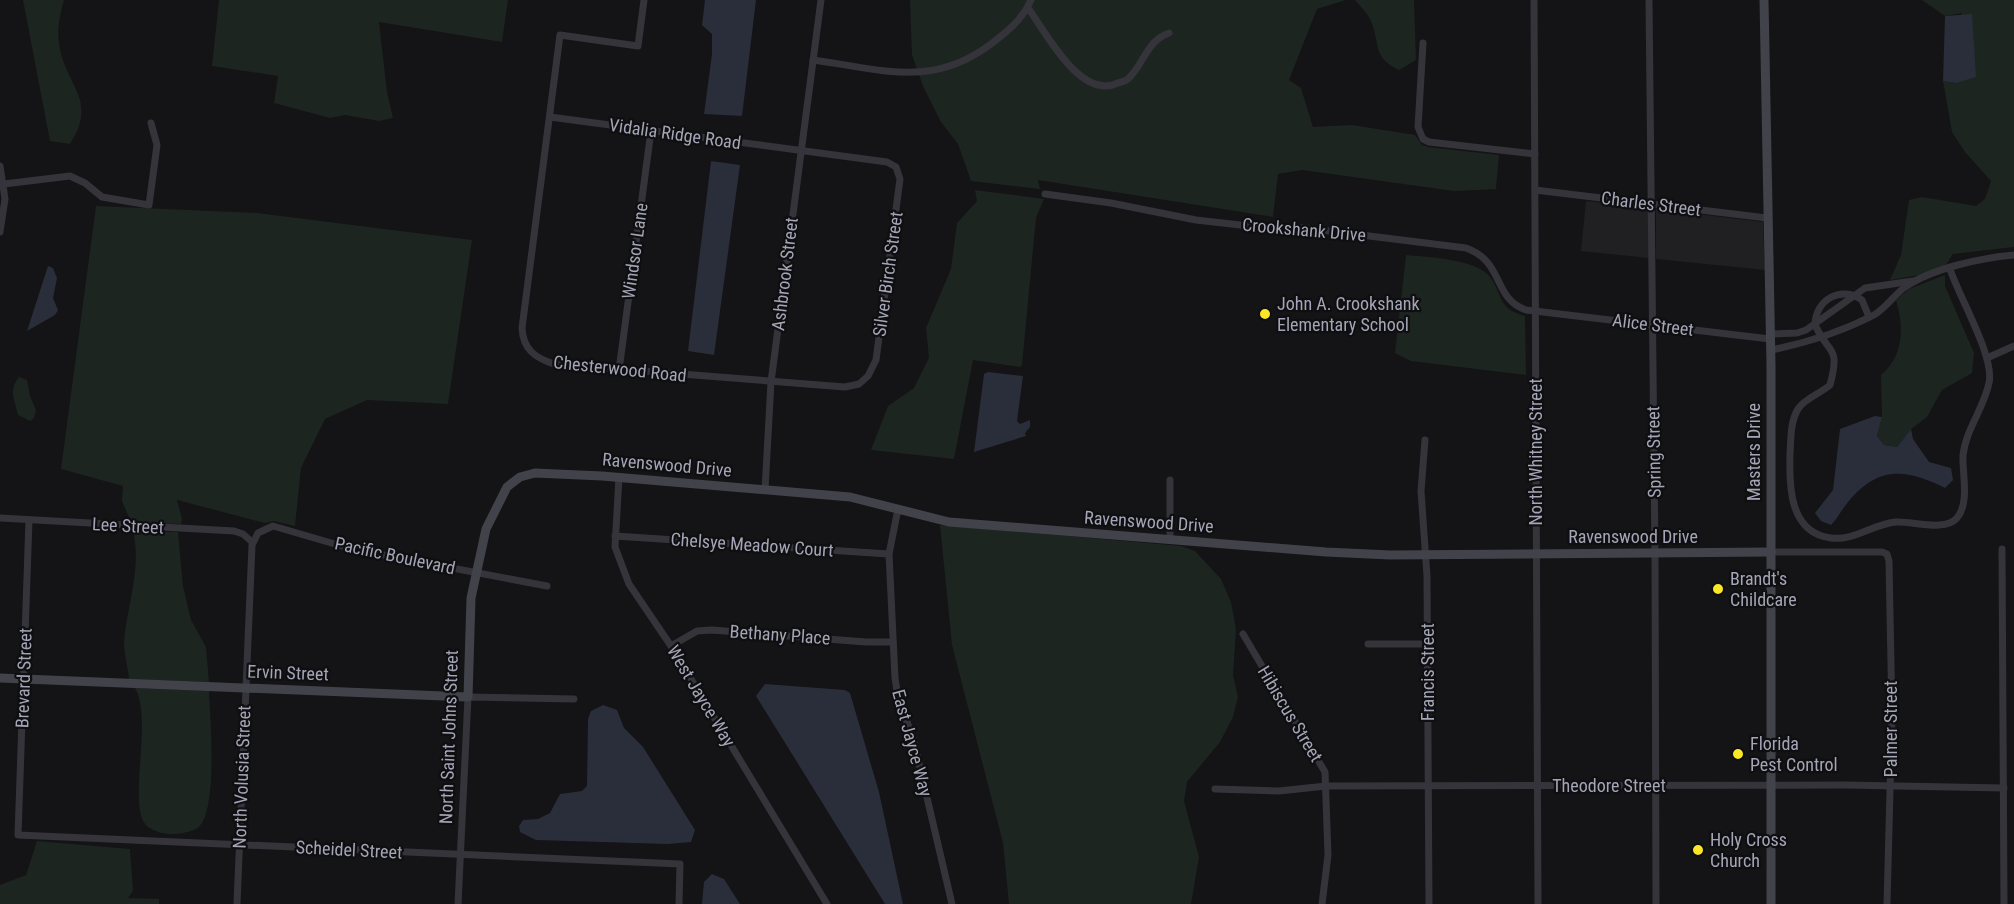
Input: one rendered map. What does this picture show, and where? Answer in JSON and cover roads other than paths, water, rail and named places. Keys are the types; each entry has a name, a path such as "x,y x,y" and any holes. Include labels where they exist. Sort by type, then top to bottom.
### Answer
{"street":[{"name":"Chesterwood Road","path":"644,0 638,46 560,35 522,338 529,351 541,360 554,364 771,382"},
{"name":"Ashbrook Street","path":"765,490 771,382 821,0"},
{"path":"813,60 916,73 950,68 970,59 1012,29 1028,8 1031,0"},
{"name":"North Whitney Street","path":"1534,0 1538,904"},
{"name":"Spring Street","path":"1649,0 1656,904"},
{"name":"Masters Drive","path":"1764,0 1771,350 1771,904"},
{"path":"1028,8 1078,76 1095,86 1110,87 1130,78 1144,54 1159,37 1168,33"},
{"path":"1423,44 1418,127 1422,139 1429,142 1535,154"},
{"name":"Vidalia Ridge Road","path":"550,117 801,151"},
{"path":"4,184 70,176 85,183 102,197 149,205 157,145 152,123"},
{"name":"Windsor Lane","path":"619,370 651,131"},
{"name":"Silver Birch Street","path":"771,382 846,387 859,384 868,376 876,360 900,179 896,167 887,162 801,151"},
{"path":"0,166 4,184 4,214 0,232"},
{"name":"Charles Street","path":"1535,190 1767,218"},
{"name":"Crookshank Drive","path":"1045,194 1111,202 1196,220 1258,227 1305,228 1466,249 1483,256 1492,266 1503,292 1513,303 1535,311"},
{"path":"1771,350 1822,336 1869,317 1882,309 1908,286 1921,279 1982,259 2014,255"},
{"path":"1869,317 1867,308 1856,295 1839,292 1819,308 1815,325 1834,354 1834,368 1830,385 1797,410 1791,440 1789,490 1802,522 1811,530 1828,538 1842,539 1895,522 1939,525 1948,524 1957,519 1964,500 1964,445 1990,380 1987,358 1950,269"},
{"path":"1856,295 1865,288 1921,279"},
{"name":"Alice Street","path":"1535,311 1770,337 1797,333 1815,325 1856,295"},
{"path":"1987,358 2014,346"},
{"name":"Francis Street","path":"1425,440 1421,490 1427,555 1429,904"},
{"name":"Ravenswood Drive","path":"475,572 493,510 501,493 513,482 535,473 619,477 849,497 949,522 1390,555 1771,552 1882,552 1887,554"},
{"name":"West Jayce Way","path":"619,477 615,536 618,558 629,584 671,646 827,904"},
{"path":"1170,480 1170,540"},
{"name":"East Jayce Way","path":"898,509 889,554 898,698 913,738 952,904"},
{"name":"Lee Street","path":"0,518 234,531 243,534 252,542"},
{"name":"Brevard Street","path":"18,835 29,520"},
{"name":"Pacific Boulevard","path":"252,542 260,530 273,526 352,549 547,586"},
{"name":"Chelsye Meadow Court","path":"615,536 889,554"},
{"name":"North Volusia Street","path":"237,904 252,542"},
{"path":"2002,549 2004,904"},
{"name":"Palmer Street","path":"1887,554 1891,786 1887,904"},
{"name":"North Saint Johns Street","path":"458,904 475,572"},
{"name":"Bethany Place","path":"671,646 698,631 712,630 893,642"},
{"name":"Hibiscus Street","path":"1243,634 1320,762 1326,786 1328,855 1322,904"},
{"path":"1368,644 1428,644"},
{"name":"Ervin Street","path":"0,678 468,697 574,699"},
{"name":"Theodore Street","path":"1215,789 1279,791 1326,786 1656,785 2004,788"},
{"name":"Scheidel Street","path":"18,835 680,864 679,904"}],"water":[{"path":"705,0 756,0 742,116 704,114 712,54 712,34 702,25"},
{"path":"1972,14 1976,77 1956,83 1943,81 1945,16"},
{"path":"711,161 740,165 714,355 688,351"},
{"path":"48,266 53,268 57,278 53,298 58,310 55,315 27,331"},
{"path":"988,372 1023,376 1017,421 1020,424 1030,420 1030,427 1025,433 1026,436 974,452 984,374"},
{"path":"1875,416 1882,417 1877,436 1884,445 1897,447 1911,429 1913,439 1929,462 1951,468 1953,480 1945,488 1905,474 1882,476 1859,490 1831,525 1821,521 1815,513 1833,490 1840,429"},
{"path":"765,684 845,690 850,693 879,792 903,904 885,904 756,696"},
{"path":"603,705 617,710 624,728 643,747 695,830 691,842 668,844 536,840 520,832 519,826 523,820 538,819 550,813 560,794 582,791 587,786 588,719 591,711"},
{"path":"712,874 724,879 740,904 702,904 704,882"}],"place":[{"name":"John A. Crookshank Elementary School","path":"1265,314"},
{"name":"Brandt's Childcare","path":"1718,589"},
{"name":"Florida Pest Control","path":"1738,754"},
{"name":"Holy Cross Church","path":"1698,850"}]}
